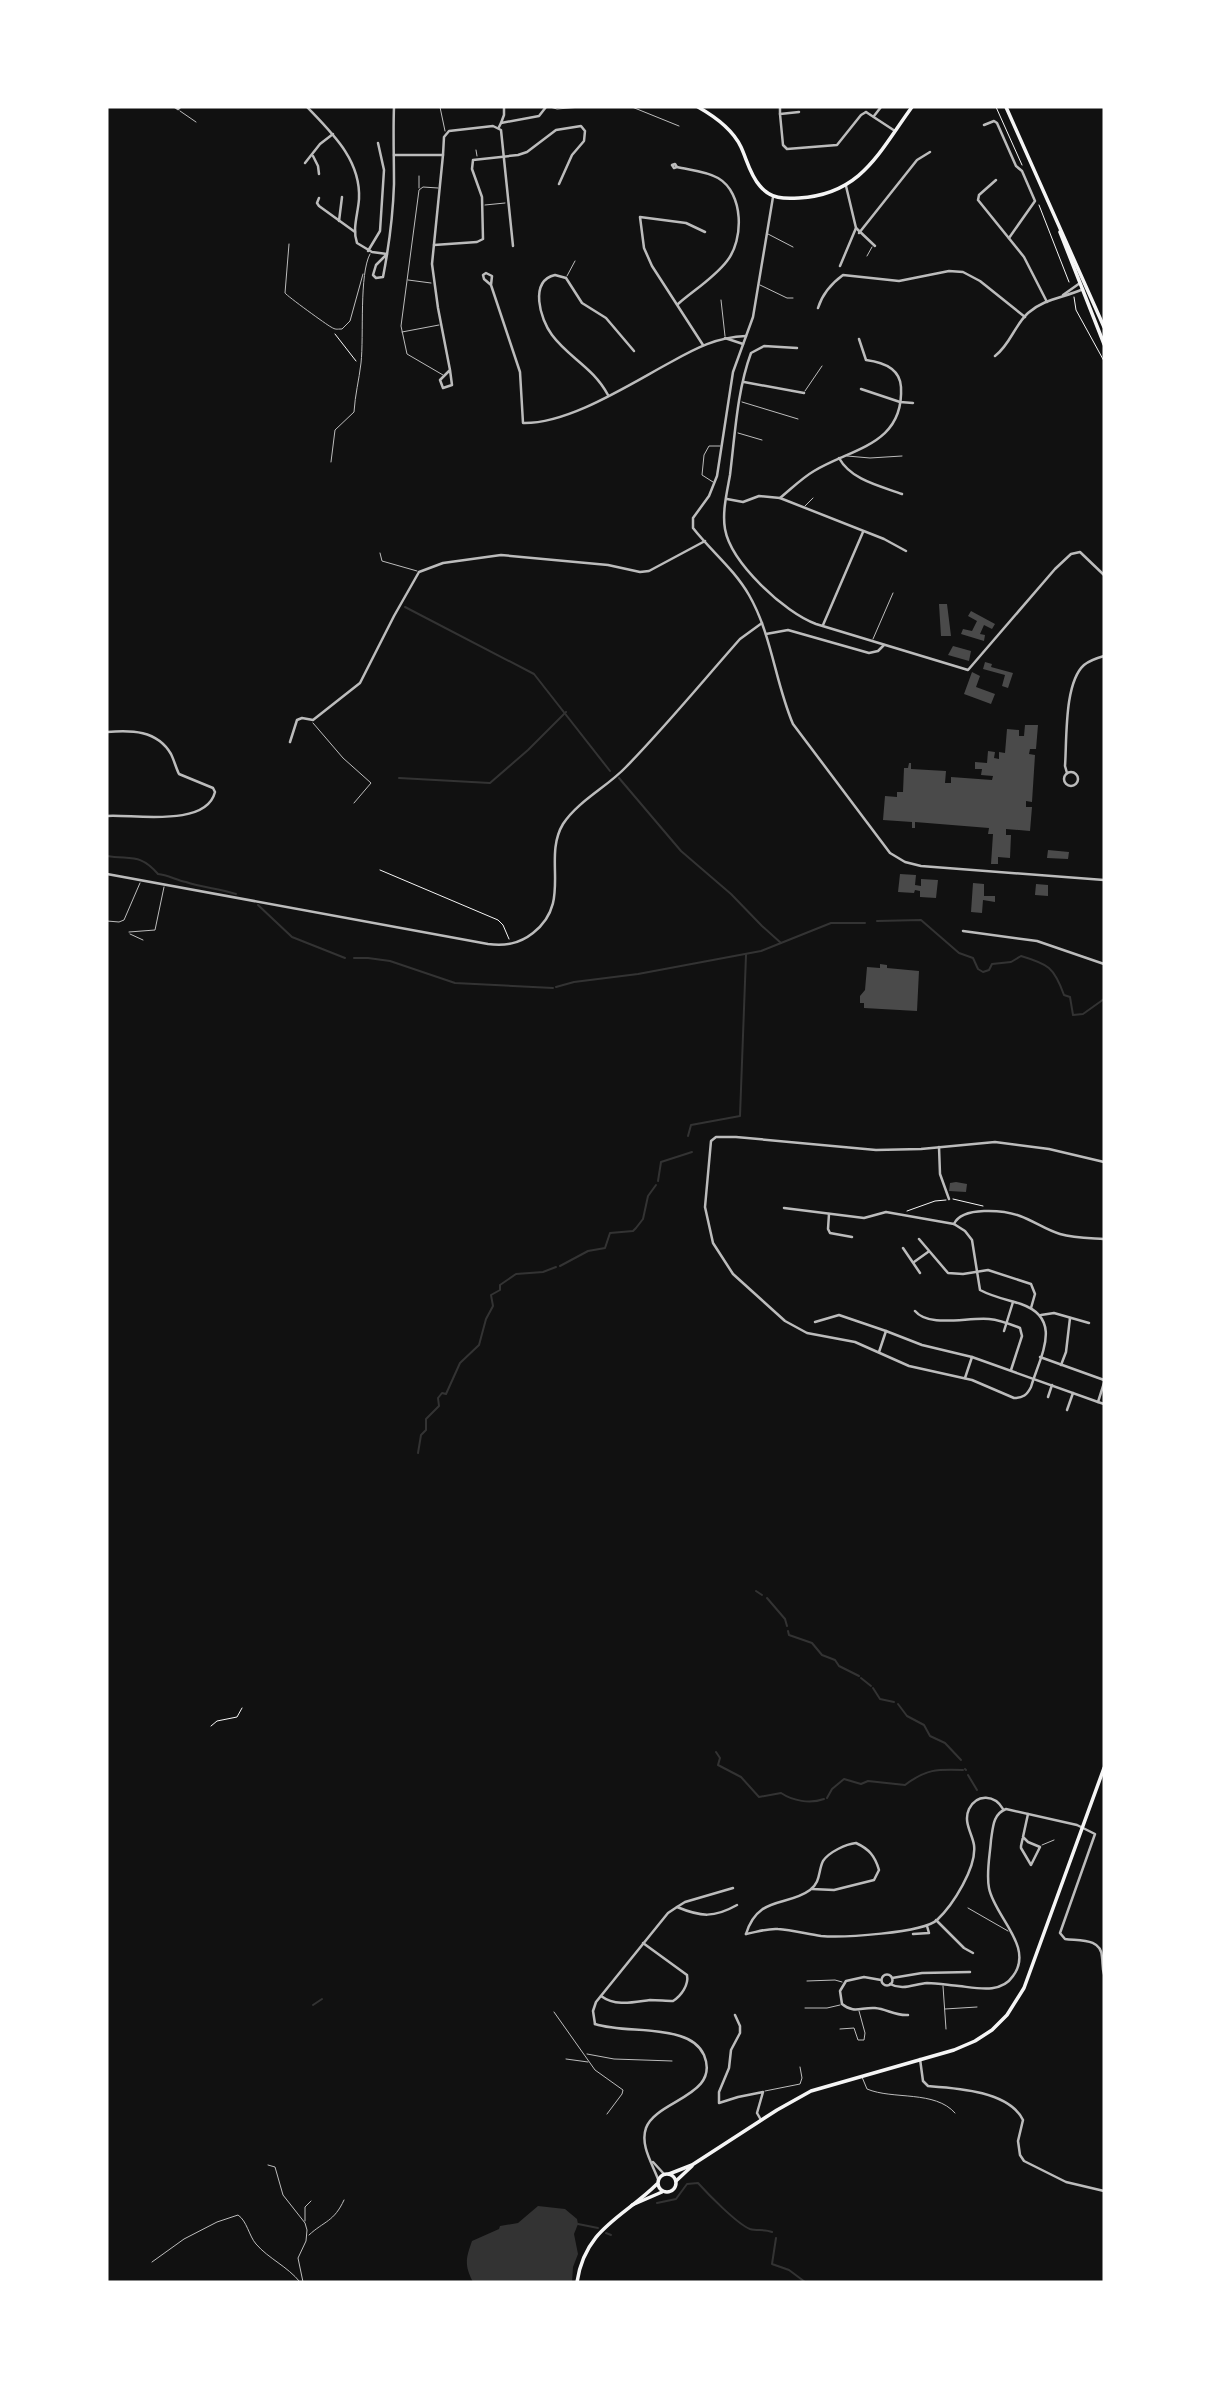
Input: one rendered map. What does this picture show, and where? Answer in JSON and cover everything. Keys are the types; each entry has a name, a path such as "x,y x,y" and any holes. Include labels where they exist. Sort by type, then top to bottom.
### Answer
{"main road":[{"path":"698,107 734,136 754,178 764,191 773,197 788,198 817,196 846,186 866,168 912,107"},
{"path":"1006,107 1104,327"},
{"path":"1060,230 1104,344"},
{"path":"632,2205 671,2190 692,2165 806,2094 975,2041 998,2025 1012,2009 1030,1972 1104,1768"},
{"path":"577,2282 584,2257 596,2236 611,2220 666,2174 692,2165"},
{"path":"666,2174 676,2181"},
{"path":"658,2181 664,2191"}],"street":[{"path":"307,107 349,156 358,181 355,232 357,243 370,252 387,254"},
{"path":"387,254 373,271 376,278 383,276 387,254 393,202 394,107"},
{"path":"503,107 504,115 500,125 506,156 513,246"},
{"path":"450,370 440,380 440,385 446,388 453,382 434,283 434,245 446,133 536,118 548,107"},
{"path":"780,107 783,145 792,150 837,145 866,112 866,107"},
{"path":"874,116 881,107"},
{"path":"780,114 799,112"},
{"path":"866,112 895,131"},
{"path":"984,125 996,121 1035,201 1009,238"},
{"path":"434,245 481,240 484,233 483,205 473,160 523,154 556,130 581,126 585,131 584,141 572,155 559,184"},
{"path":"305,163 332,134"},
{"path":"370,252 380,231 384,170 378,143"},
{"path":"859,233 917,160 930,152"},
{"path":"394,155 443,155"},
{"path":"313,156 319,174"},
{"path":"677,167 716,177 723,182 732,193 740,218 740,234 729,259 678,304"},
{"path":"996,180 978,198 1027,262 1047,302"},
{"path":"846,186 856,228 874,245"},
{"path":"339,221 342,197"},
{"path":"773,197 753,317 733,372 715,483 692,521 693,528 743,585 766,634 793,724 890,853 905,862 921,866 1104,880"},
{"path":"318,198 319,206 355,232"},
{"path":"703,345 652,266 644,248 640,217 686,223 705,232"},
{"path":"840,266 856,228"},
{"path":"818,308 827,291 843,275 899,281 949,271 963,272 979,281 1025,317"},
{"path":"608,395 595,374 555,339 546,324 540,299 541,284 552,275 566,278 582,303 606,318 634,351"},
{"path":"995,356 1004,349 1025,317 1047,302 1082,290 1086,284 1080,283 1063,295"},
{"path":"491,285 520,372 523,423 559,418 703,345 725,338 747,336"},
{"path":"725,338 743,344"},
{"path":"780,498 812,472 874,443 895,420 900,402 900,377 894,370 879,362 866,360 859,340"},
{"path":"797,348 764,346 751,353 740,402 727,499 726,531 747,571 793,612 804,620 822,626 968,670 1044,581 1071,554 1080,552 1104,575"},
{"path":"744,382 804,393"},
{"path":"861,389 900,402 914,403"},
{"path":"720,458 732,460"},
{"path":"839,458 845,469 855,475 902,494"},
{"path":"727,499 745,502 759,496 780,498 906,551"},
{"path":"822,626 863,532"},
{"path":"290,742 297,720 313,720 347,696 360,683 419,572 443,564 501,555 608,565 640,572 649,571 705,541"},
{"path":"107,874 488,944 510,944 531,934 550,914 554,898 559,835 565,822 625,768 740,639 762,623"},
{"path":"766,634 788,630 867,653 875,652 884,645"},
{"path":"1066,773 1071,771 1077,775 1076,784 1069,786 1064,778 1072,686 1085,664 1104,656"},
{"path":"107,732 133,731 152,736 168,750 179,774 213,788 215,794 206,805 177,816 107,816"},
{"path":"963,931 1037,941 1104,964"},
{"path":"784,1208 864,1218 883,1212 954,1224 965,1231 972,1240 980,1290 1031,1308 1041,1315 1046,1324 1047,1334 1034,1378 1028,1393 1017,1398 965,1378 919,1369 855,1342 811,1334 785,1321 726,1265 713,1243 706,1216 711,1141 718,1136 876,1150 995,1142 1025,1145 1104,1162"},
{"path":"939,1146 940,1174 949,1199"},
{"path":"954,1224 962,1215 990,1211 1021,1216 1063,1235 1104,1239"},
{"path":"829,1213 828,1231 852,1237"},
{"path":"919,1239 948,1273 990,1270 1031,1284 1035,1292 1031,1308"},
{"path":"903,1248 920,1273"},
{"path":"914,1262 929,1251"},
{"path":"1004,1331 1013,1302"},
{"path":"915,1311 930,1320 974,1318 1006,1322 1020,1328 1023,1333 1011,1370"},
{"path":"1041,1315 1054,1313 1089,1323"},
{"path":"815,1322 839,1315 922,1345 1011,1370 1104,1404"},
{"path":"1062,1365 1070,1318"},
{"path":"878,1352 886,1331"},
{"path":"965,1378 972,1357"},
{"path":"1040,1357 1104,1382 1098,1402"},
{"path":"1048,1397 1052,1385"},
{"path":"1067,1410 1073,1393"},
{"path":"812,1889 820,1876 823,1861 841,1848 856,1843 869,1850 876,1858 879,1872 877,1877 834,1890 812,1889 772,1903 754,1918 746,1934 779,1929 824,1937 858,1936 927,1926 936,1920 971,1870 975,1848 967,1822 971,1805 986,1798 999,1802 1003,1810"},
{"path":"1003,1810 1082,1827 1095,1834 1060,1933 1065,1939 1087,1941 1098,1946 1102,1953 1104,1974"},
{"path":"908,2015 895,2015 874,2008 859,2011 850,2009 842,2004 839,1994 844,1983 859,1977 881,1980 885,1986 890,1984 901,1988 924,1983 989,1989 1009,1981 1016,1972 1019,1958 1017,1943 992,1898 988,1883 993,1824 1003,1810"},
{"path":"1023,1837 1029,1843 1040,1847 1033,1864 1030,1865 1021,1849 1023,1837 1028,1814"},
{"path":"658,2181 644,2144 644,2132 648,2122 657,2114 700,2085 706,2068 704,2055 693,2041 671,2033 595,2024 593,2011 600,1996 665,1916 685,1902 733,1888"},
{"path":"677,1907 689,1912 715,1915 737,1905"},
{"path":"936,1920 964,1948 973,1953"},
{"path":"913,1934 929,1933 927,1926"},
{"path":"600,1996 610,2001 638,2003 651,2000 673,2001 681,1994 687,1984 687,1975 643,1943"},
{"path":"881,1980 886,1975 892,1978 922,1973 970,1972"},
{"path":"890,1984 892,1978"},
{"path":"735,2015 740,2033 731,2050 729,2068 719,2092 719,2103 763,2092 757,2113 761,2120"},
{"path":"920,2059 923,2081 928,2086 976,2092 1014,2107 1023,2120 1018,2141 1020,2155 1029,2165 1066,2182 1104,2191"},
{"path":"653,2162 666,2174"}],"lane":[{"path":"440,107 446,133"},
{"path":"548,107 557,110 581,107"},
{"path":"632,107 679,126"},
{"path":"178,108 196,122"},
{"path":"476,150 477,159"},
{"path":"419,176 402,332 408,355 443,375"},
{"path":"419,190 423,187 440,188"},
{"path":"483,205 510,203"},
{"path":"766,233 793,247"},
{"path":"289,244 285,293 288,298 303,306 329,327 342,329 350,321 364,272"},
{"path":"867,256 874,245"},
{"path":"331,462 335,430 354,412 355,390 361,363 364,272 370,252"},
{"path":"566,278 575,261"},
{"path":"408,280 434,283"},
{"path":"758,284 786,298 793,298"},
{"path":"721,300 725,338"},
{"path":"402,332 441,324"},
{"path":"804,393 821,366"},
{"path":"740,402 798,419"},
{"path":"736,432 762,440"},
{"path":"715,483 702,475 704,455 709,446 722,446"},
{"path":"844,456 902,456"},
{"path":"803,508 813,498"},
{"path":"380,553 382,561 419,572"},
{"path":"873,641 893,593"},
{"path":"313,720 343,758 371,783 354,803"},
{"path":"107,921 124,920 141,881"},
{"path":"143,940 129,932 155,930 165,885"},
{"path":"1040,1847 1054,1840"},
{"path":"968,1908 1005,1930 1010,1930"},
{"path":"807,1981 835,1980 844,1983"},
{"path":"943,1984 946,2029"},
{"path":"805,2008 827,2008 842,2004"},
{"path":"945,2010 977,2007"},
{"path":"840,2029 854,2028 858,2040 864,2040 865,2033 859,2011"},
{"path":"554,2012 596,2070 623,2090 607,2114"},
{"path":"585,2053 614,2059 672,2061"},
{"path":"566,2059 590,2061"},
{"path":"763,2092 800,2084 800,2067"},
{"path":"861,2075 867,2089 899,2097 923,2098 950,2107 955,2113"},
{"path":"268,2165 275,2167 283,2195 305,2223"},
{"path":"301,2282 299,2255 308,2237 337,2214 344,2200"},
{"path":"308,2237 305,2207 311,2201"},
{"path":"152,2262 184,2239 217,2222 238,2215 243,2219 257,2246 286,2266 301,2282"}],"path":[{"path":"1074,295 1076,310 1104,361"},
{"path":"329,327 354,360 361,363"},
{"path":"380,870 498,920 505,928 510,944"},
{"path":"905,1215 907,1210 949,1199 982,1206 990,1211"},
{"path":"211,1726 217,1721 237,1717 242,1708"}],"shaded area":[{"path":"538,2206 565,2209 577,2219 574,2234 578,2254 573,2267 572,2282 473,2282 467,2262 472,2241 499,2229 500,2226 518,2223"}],"building":[{"path":"939,604 947,604 951,636 941,636"},
{"path":"971,611 995,624 992,629 984,625 980,634 985,635 984,641 961,634 963,629 972,631 977,621 968,616"},
{"path":"953,646 971,651 969,661 948,655"},
{"path":"985,662 992,664 991,667 1013,673 1008,688 1002,686 1005,675 983,669"},
{"path":"972,672 980,676 976,687 995,694 991,704 964,694"},
{"path":"1025,725 1038,725 1036,749 1030,749 1029,754 1035,755 1032,802 1026,801 1026,807 1032,807 1030,831 1006,829 1006,835 1011,835 1010,858 998,857 998,864 991,864 993,834 988,834 989,828 915,822 915,828 912,828 912,822 883,820 885,796 897,797 897,792 903,792 904,768 908,768 909,763 911,769 946,771 945,783 951,783 951,777 992,780 993,776 981,775 982,769 975,769 975,762 987,763 988,751 995,752 994,758 999,759 999,752 1005,753 1007,729 1019,730 1019,736 1024,736"},
{"path":"1048,850 1069,852 1068,859 1047,858"},
{"path":"900,874 916,875 915,885 921,886 921,879 938,880 936,898 920,897 920,891 915,890 914,893 898,892"},
{"path":"973,883 984,884 984,896 995,896 995,902 983,900 982,913 971,912"},
{"path":"1036,884 1048,885 1048,896 1035,895"},
{"path":"880,964 887,965 887,968 919,971 917,1011 864,1008 864,1003 860,1003 860,996 865,990 867,967 880,968"},
{"path":"950,1183 967,1184 966,1192 949,1191"}],"waterway":[{"path":"405,607 534,674 610,771"},
{"path":"399,778 490,783 566,712"},
{"path":"619,778 681,851 731,894 781,943 831,923 865,923"},
{"path":"107,856 140,860 158,874 236,894"},
{"path":"258,905 292,937 345,958"},
{"path":"877,921 921,920 959,953 973,958 978,969 983,972 989,970 992,964 1011,962 1021,956 1044,964 1057,978 1064,995 1070,997 1073,1015 1083,1014 1104,999"},
{"path":"556,987 761,951 781,943"},
{"path":"688,1136 691,1125 740,1116 746,955"},
{"path":"354,958 390,961 455,983 553,988"},
{"path":"658,1181 661,1162 692,1152"},
{"path":"560,1266 588,1251 605,1248 610,1233 633,1231 643,1219 648,1196 656,1185"},
{"path":"418,1453 421,1435 426,1430 426,1419 439,1406 438,1398 442,1393 446,1394 460,1363 479,1345 486,1319 493,1306 491,1295 516,1274 543,1272 556,1267"},
{"path":"756,1591 762,1595"},
{"path":"767,1598 785,1619 787,1626"},
{"path":"788,1631 789,1635 812,1643 822,1655 859,1676"},
{"path":"861,1678 871,1686"},
{"path":"873,1688 880,1699 894,1702"},
{"path":"898,1704 907,1716 924,1725 930,1736 945,1743 961,1760"},
{"path":"716,1752 720,1758 718,1765 741,1777 759,1797 781,1793 802,1801 824,1799"},
{"path":"827,1798 832,1789 844,1779 861,1784 868,1781 905,1785 932,1771 963,1770"},
{"path":"968,1775 977,1790"},
{"path":"313,2005 322,1999"},
{"path":"657,2203 676,2199 687,2184 698,2183 744,2226 772,2232"},
{"path":"578,2224 598,2228"},
{"path":"606,2233 611,2235"},
{"path":"776,2238 772,2264 789,2270 805,2282"}]}
